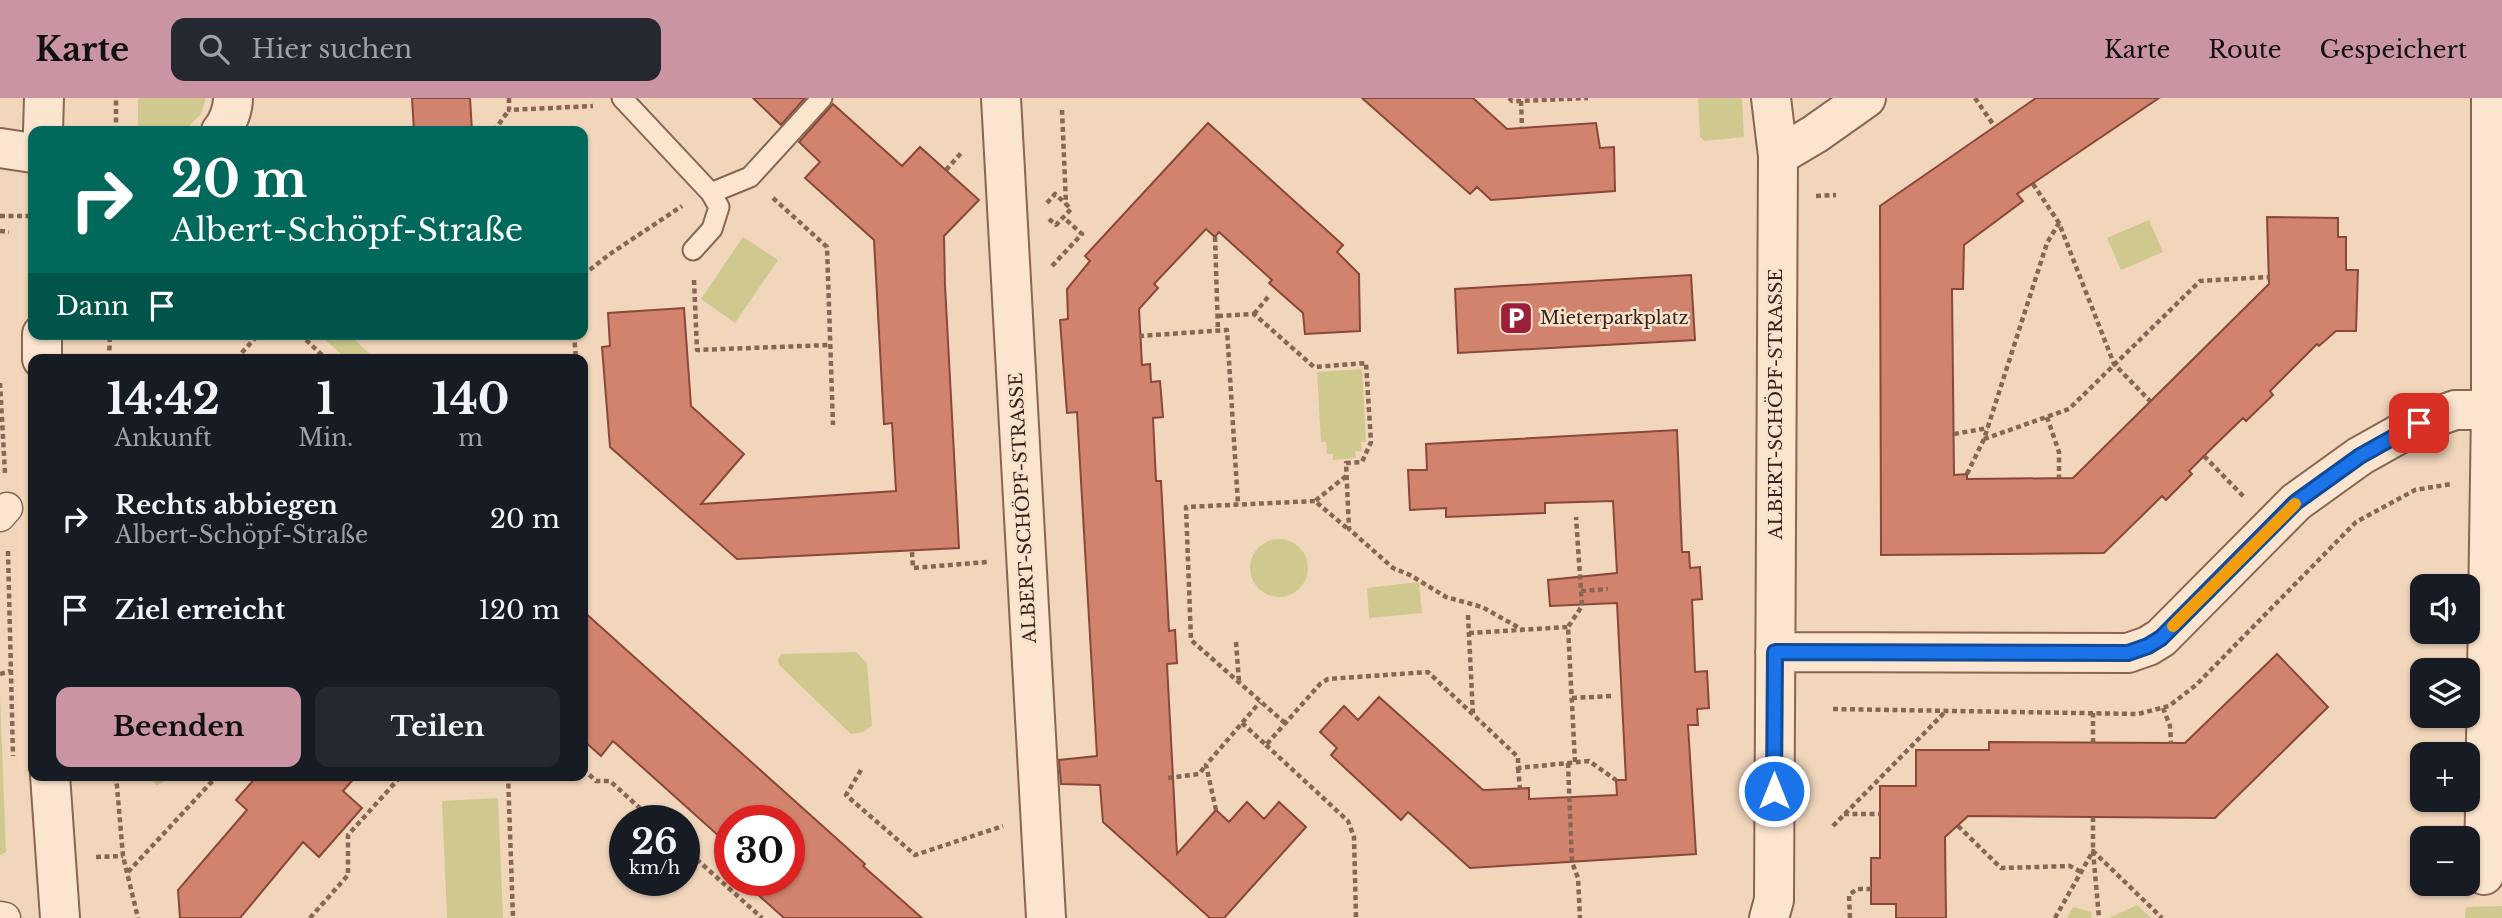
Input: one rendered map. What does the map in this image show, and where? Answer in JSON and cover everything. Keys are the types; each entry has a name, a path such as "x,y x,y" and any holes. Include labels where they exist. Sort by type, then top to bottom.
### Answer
{"street":[{"path":"43,126 44,98"},
{"path":"225,126 233,98"},
{"name":"ALBERT-SCHÖPF-STRASSE","path":"1001,98 1046,918"},
{"name":"ALBERT-SCHÖPF-STRASSE","path":"1769,918 1774,900 1778,156 1771,98"},
{"path":"1778,156 1866,98"},
{"path":"2484,875 2491,410 2491,98"},
{"path":"0,148 28,152"},
{"path":"1775,652 2128,653 2161,638 2296,502 2360,456 2419,423 2455,410 2491,410"},
{"path":"50,781 61,918"},
{"path":"0,917 5,918"}],"lane":[{"path":"622,98 711,193 719,207 712,229 693,250"},
{"path":"711,193 750,177 822,98"}],"path":[{"path":"116,98 116,126"},
{"path":"498,126 509,110 509,98"},
{"path":"1509,98 1512,101 1588,98"},
{"path":"1975,98 1995,127"},
{"path":"1521,101 1522,128"},
{"path":"509,110 596,106"},
{"path":"1062,110 1066,204"},
{"path":"946,170 961,154"},
{"path":"750,177 827,247 833,425"},
{"path":"2033,184 2059,223 2114,364 2150,401"},
{"path":"588,271 675,211 711,193"},
{"path":"1040,210 1055,194 1071,209 1056,225 1048,217"},
{"path":"0,216 28,216"},
{"path":"1011,287 1035,284 1082,234 1063,217"},
{"path":"1967,474 1984,439 2047,243 2059,223"},
{"path":"0,232 9,232"},
{"path":"1214,237 1218,331"},
{"path":"693,250 697,350 830,345"},
{"path":"1984,439 2069,409 2200,281 2269,277"},
{"path":"1254,314 1268,297"},
{"path":"1218,316 1254,314 1314,367 1366,363 1371,442 1362,462 1346,463 1349,529"},
{"path":"1139,336 1227,330 1238,504"},
{"path":"241,354 253,340"},
{"path":"306,340 320,353"},
{"path":"0,383 13,761"},
{"path":"2047,417 2059,452 2059,478"},
{"path":"1954,434 1987,428"},
{"path":"2204,456 2272,526"},
{"path":"1285,723 1191,640 1186,507 1315,501 1346,476"},
{"path":"1315,501 1393,568 1446,597 1482,607 1523,630"},
{"path":"1575,762 1568,627 1582,606 1576,517"},
{"path":"912,552 913,568 944,565"},
{"path":"1581,591 1608,589"},
{"path":"1468,615 1473,715"},
{"path":"1469,633 1568,627"},
{"path":"1236,642 1239,682"},
{"path":"0,674 11,671"},
{"path":"1266,745 1328,679 1428,672 1518,757 1520,789"},
{"path":"1572,698 1613,696"},
{"path":"1168,778 1199,774 1260,702"},
{"path":"2163,708 2170,726 2171,743"},
{"path":"1833,826 1945,711"},
{"path":"2093,713 2093,743"},
{"path":"1242,723 1348,821 1354,836 1356,918"},
{"path":"1518,768 1589,761 1616,780"},
{"path":"1568,763 1572,862 1578,878 1580,918"},
{"path":"1206,765 1216,810"},
{"path":"861,770 846,796 915,855 1040,813"},
{"path":"588,774 596,781 610,781 636,805"},
{"path":"117,781 123,856 138,918"},
{"path":"128,873 212,781"},
{"path":"310,918 348,875 348,835 397,781"},
{"path":"508,781 513,918"},
{"path":"1844,814 1880,814"},
{"path":"2094,817 2093,851 2099,918"},
{"path":"1958,825 2001,868 2070,866 2081,872"},
{"path":"2055,918 2093,851"},
{"path":"2093,851 2162,918"},
{"path":"700,862 762,918"},
{"path":"1850,918 1850,895 1857,889 1871,889"}],"shaded area":[{"path":"138,98 206,98 201,114 189,126 138,126"},
{"path":"1698,98 1742,98 1744,137 1704,141 1700,136"},
{"path":"2149,220 2163,252 2121,270 2107,238"},
{"path":"743,237 778,260 735,323 701,299"},
{"path":"326,340 355,340 370,354 341,354"},
{"path":"1362,369 1366,442 1361,442 1362,451 1355,451 1356,458 1333,460 1333,454 1327,454 1326,442 1321,442 1317,372"},
{"path":"1279,539 1290,541 1303,552 1308,568 1306,579 1295,592 1279,597 1268,595 1255,584 1250,568 1252,557 1263,544"},
{"path":"1419,582 1422,613 1369,618 1367,588"},
{"path":"856,652 867,663 872,726 863,732 851,734 779,665 778,659 781,654"},
{"path":"0,694 6,852 0,855"},
{"path":"498,798 503,918 447,918 442,801"},
{"path":"2137,905 2151,918 2109,918"},
{"path":"2502,906 2502,918 2465,918 2466,907"},
{"path":"2073,907 2091,912 2092,918 2067,918"}],"building":[{"path":"412,98 470,98 472,126 414,126"},
{"path":"753,98 805,98 781,125"},
{"path":"1362,98 1473,98 1507,129 1596,123 1600,148 1614,147 1615,191 1491,200 1477,187 1470,194"},
{"path":"2036,98 2159,98 2017,194 2023,201 1964,245 1963,289 1952,289 1954,475 1967,474 1967,479 2073,478 2269,284 2267,217 2338,218 2338,237 2346,237 2346,270 2358,270 2356,331 2336,331 2319,346 2317,344 2270,391 2273,395 2246,421 2243,418 2213,447 2189,471 2192,474 2166,500 2162,496 2104,553 1881,555 1880,206"},
{"path":"833,104 902,166 920,147 979,200 944,236 959,548 737,559 610,447 602,347 610,346 608,313 684,308 691,406 744,454 701,504 896,491 892,423 884,424 874,240 805,178 820,162 799,142"},
{"path":"1208,123 1343,245 1337,252 1359,274 1360,331 1305,334 1303,313 1269,283 1272,280 1219,232 1215,237 1206,229 1154,284 1158,288 1139,309 1142,365 1150,364 1151,382 1160,381 1163,417 1153,418 1156,481 1161,481 1169,631 1175,630 1177,663 1167,664 1177,854 1216,810 1229,822 1247,802 1264,819 1279,802 1306,827 1224,918 1210,918 1103,822 1100,785 1061,784 1059,760 1097,756 1077,412 1067,413 1060,320 1068,319 1067,289 1090,261 1085,256"},
{"path":"1691,275 1695,340 1458,353 1455,289"},
{"path":"1677,430 1682,552 1689,552 1690,568 1700,567 1702,599 1692,600 1695,672 1707,671 1709,708 1697,709 1698,725 1688,725 1696,854 1470,868 1408,812 1401,820 1331,755 1337,748 1320,732 1344,706 1358,720 1379,697 1483,790 1529,788 1529,799 1617,795 1616,780 1626,780 1617,603 1550,606 1548,580 1617,573 1613,501 1545,503 1545,513 1446,517 1446,508 1410,510 1408,470 1427,470 1426,444"},
{"path":"588,615 799,805 714,805 714,832 700,819 700,805 684,805 613,741 601,756 588,744"},
{"path":"2277,654 2328,707 2215,818 1968,816 1945,837 1946,918 1896,918 1896,904 1871,904 1871,858 1880,858 1880,786 1916,786 1916,750 1989,750 1989,742 2185,743"},
{"path":"253,781 352,781 343,791 362,808 319,857 303,842 240,918 180,918 178,890 247,810 236,800"},
{"path":"805,810 922,918 784,918 759,896 805,896"}],"slow traffic":[{"path":"2173,626 2295,504"}],"place":[{"name":"Mieterparkplatz","path":"1516,318"}],"route":[{"path":"1774,791 1775,652 2128,653 2148,646 2161,638 2296,502 2360,456 2419,423"}]}
